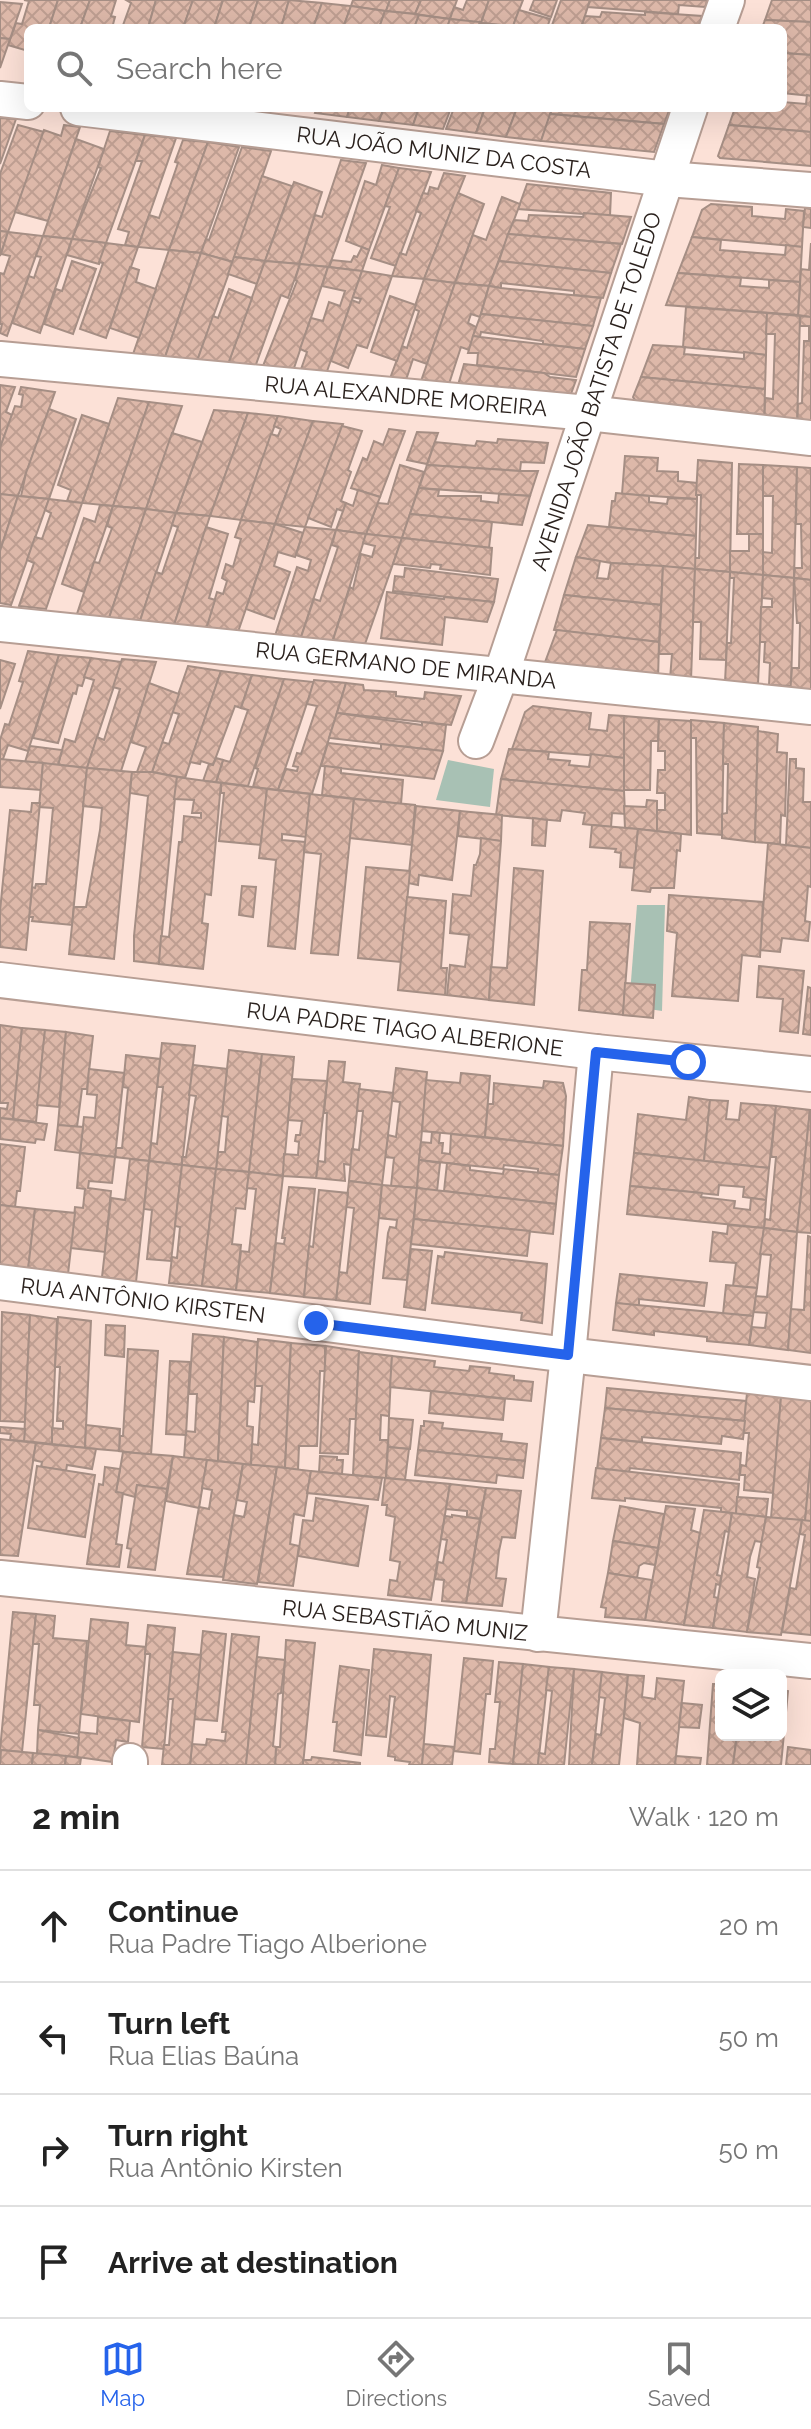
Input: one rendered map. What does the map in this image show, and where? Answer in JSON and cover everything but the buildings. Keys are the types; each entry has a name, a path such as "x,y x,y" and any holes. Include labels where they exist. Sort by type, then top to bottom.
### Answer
{"street":[{"path":"718,24 727,0"},
{"path":"0,99 24,102"},
{"name":"RUA JOÃO MUNIZ DA COSTA","path":"111,112 667,179 811,190"},
{"name":"AVENIDA JOÃO BATISTA DE TOLEDO","path":"476,741 501,675 689,112"},
{"name":"RUA ALEXANDRE MOREIRA","path":"0,359 588,413 811,438"},
{"name":"RUA GERMANO DE MIRANDA","path":"0,624 811,707"},
{"name":"RUA PADRE TIAGO ALBERIONE","path":"0,980 596,1052 811,1074"},
{"path":"538,1634 596,1052"},
{"name":"RUA ANTÔNIO KIRSTEN","path":"0,1282 811,1383"},
{"name":"RUA SEBASTIÃO MUNIZ","path":"0,1578 811,1661"}],"green space":[{"path":"448,760 494,769 490,807 436,800"},
{"path":"637,905 665,905 662,1011 629,1006"}],"route":[{"path":"316,1323 568,1355 596,1052 688,1062"}]}
